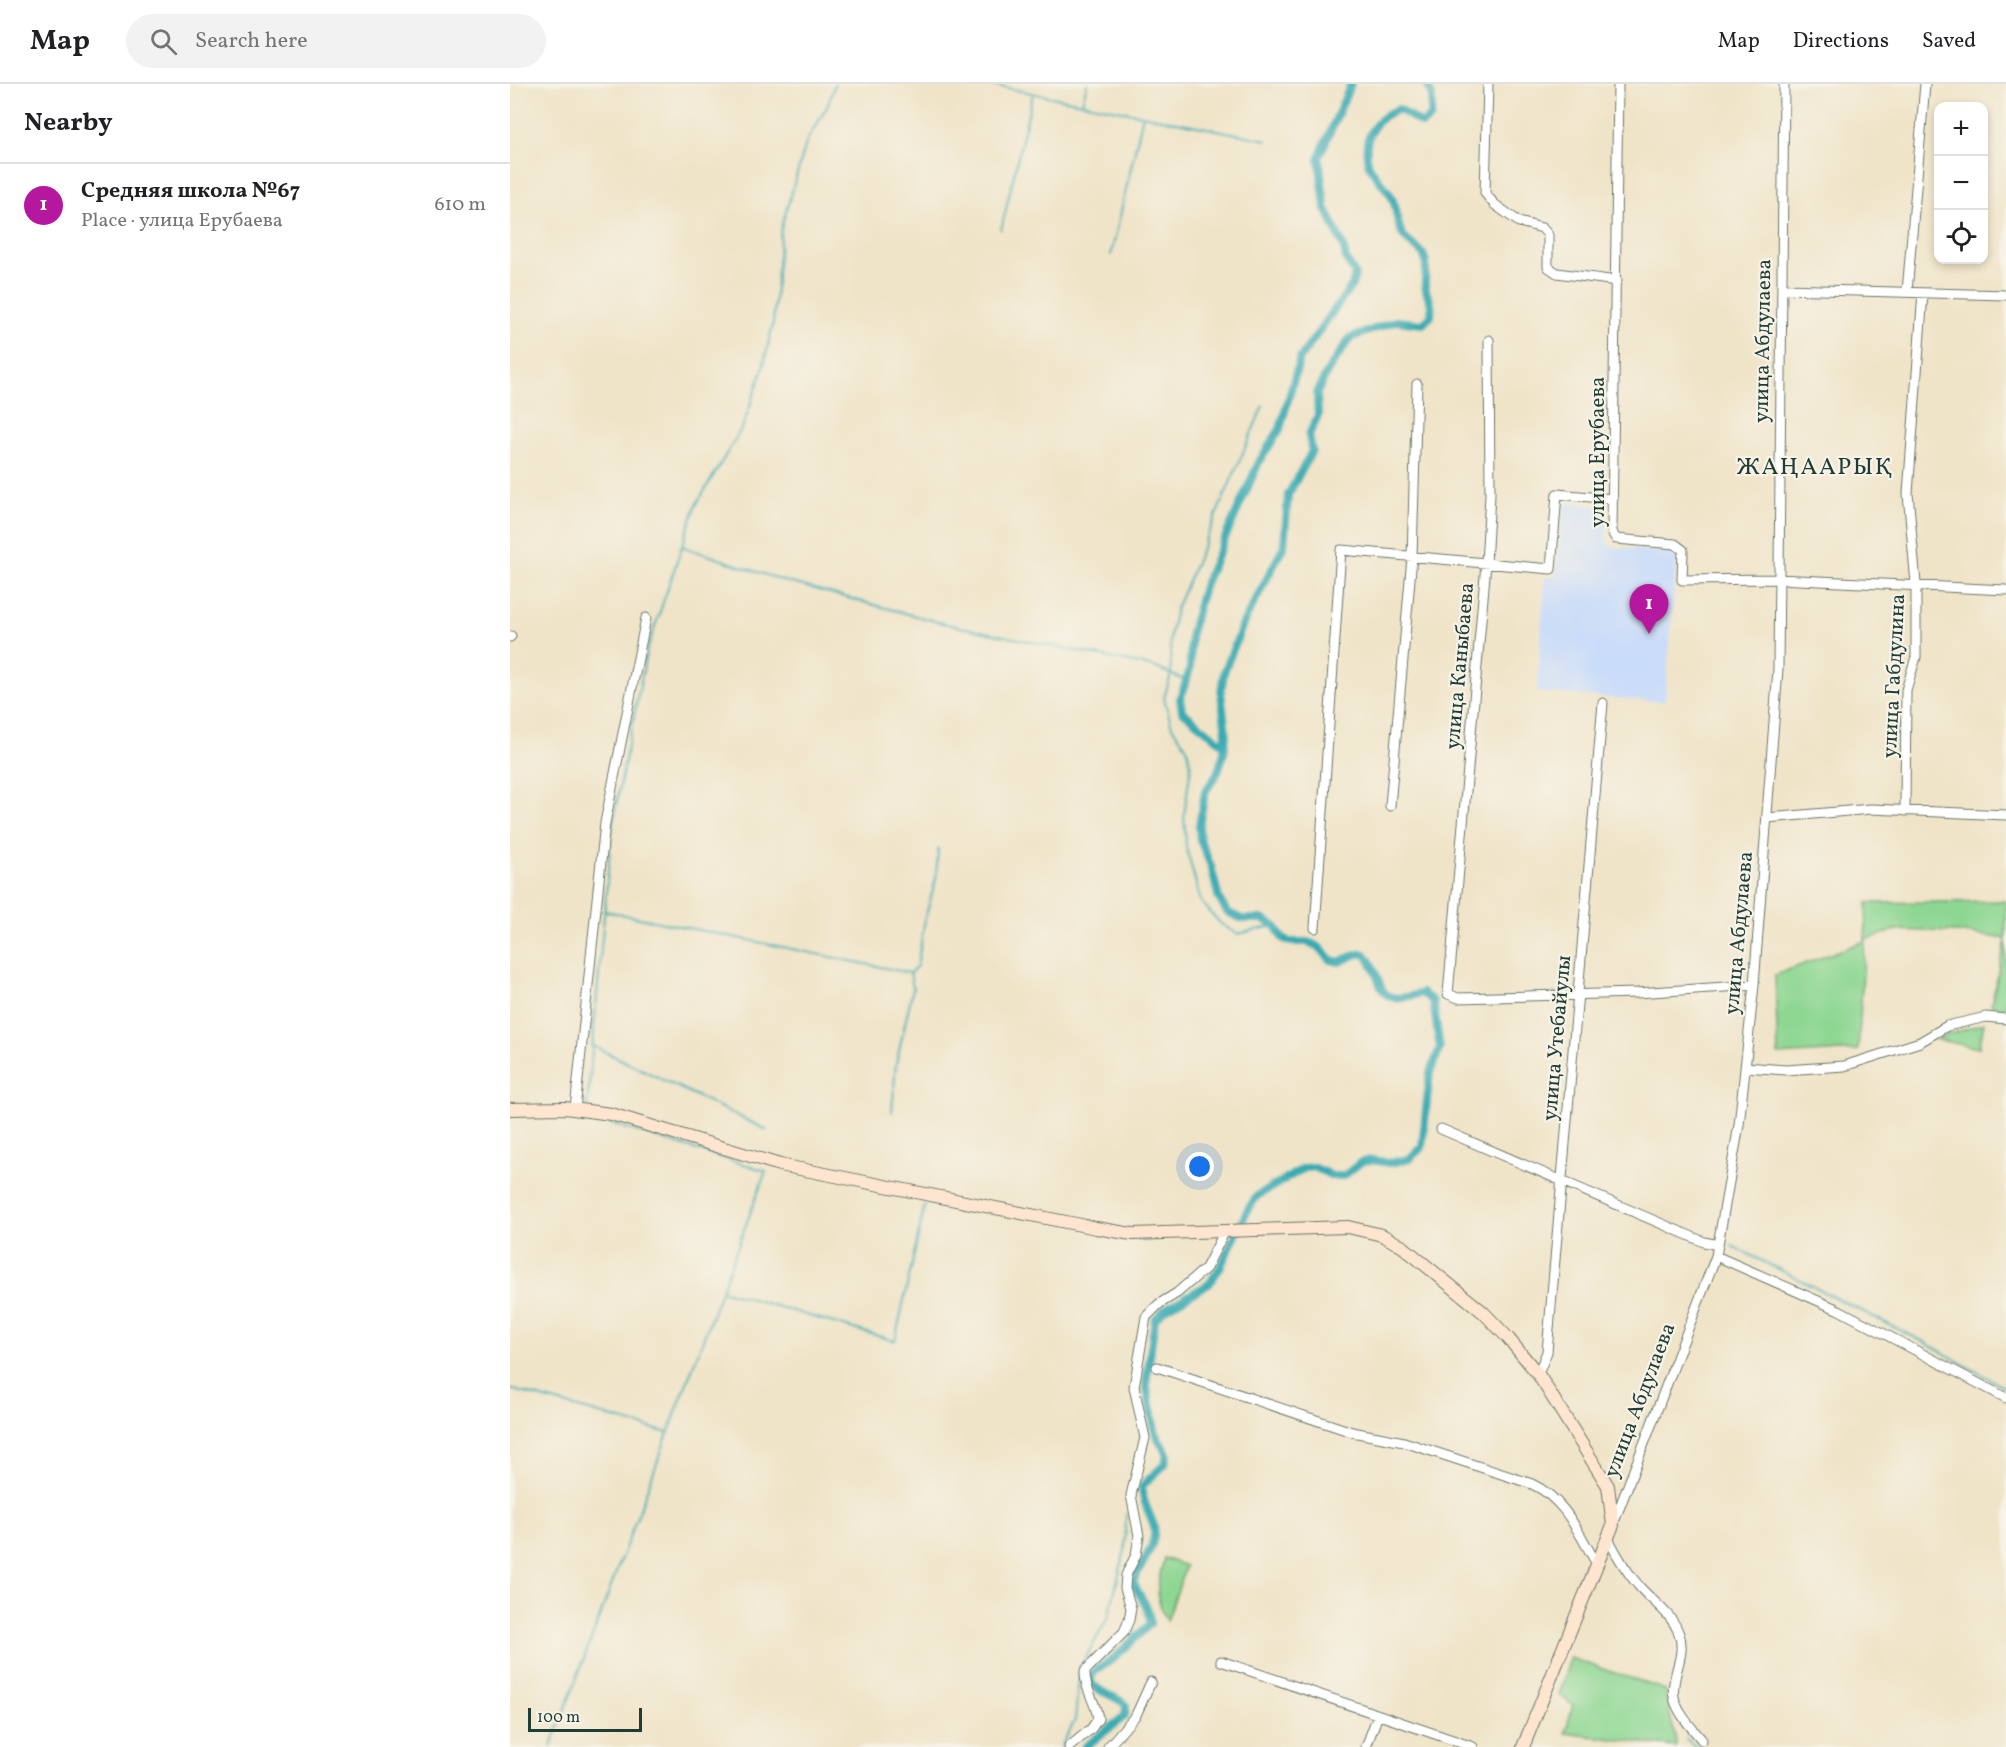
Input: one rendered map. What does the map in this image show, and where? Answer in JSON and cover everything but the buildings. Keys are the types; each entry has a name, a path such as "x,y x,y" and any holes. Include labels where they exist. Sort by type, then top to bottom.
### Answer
{"main road":[{"path":"510,1109 584,1110 685,1135 780,1165 1132,1234 1348,1227 1382,1235 1403,1247 1483,1312 1538,1374 1608,1486 1613,1525"},
{"name":"улица Абдулаева","path":"1523,1747 1613,1525"}],"street":[{"path":"1488,84 1485,193 1494,204 1519,222 1542,228 1548,235 1548,267 1557,273 1617,281"},
{"name":"улица Ерубаева","path":"1618,84 1612,532 1616,539 1675,544 1683,550 1682,580 1778,579 2006,590"},
{"name":"улица Абдулаева","path":"1613,1525 1716,1256 1739,1125 1754,985 1778,669 1784,84"},
{"path":"1907,292 1925,84"},
{"path":"1783,289 2006,295"},
{"name":"улица Габдулина","path":"1905,811 1906,690 1916,657 1916,584 1908,493 1923,293"},
{"name":"улица Каныбаева","path":"1489,340 1490,495 1486,564 1448,994 1458,998 1577,994"},
{"path":"1390,806 1412,557 1417,384"},
{"path":"1315,928 1341,550 1551,569 1557,494 1613,499"},
{"path":"584,1110 605,823 646,618"},
{"name":"улица Утебайулы","path":"1538,1374 1547,1352 1603,702"},
{"path":"1767,818 1871,809 2006,815"},
{"path":"1577,994 1637,993 1754,985"},
{"path":"1745,1067 1786,1070 1844,1066 1920,1042 1947,1026 1986,1017 2006,1020"},
{"path":"1441,1129 1704,1242 1718,1245"},
{"path":"1070,1747 1091,1729 1098,1719 1084,1681 1085,1671 1124,1632 1129,1620 1131,1608 1125,1588 1126,1575 1136,1555 1139,1536 1131,1495 1145,1438 1134,1387 1146,1317 1159,1304 1178,1293 1206,1268 1233,1231"},
{"path":"1716,1256 1839,1310 2006,1398"},
{"path":"1157,1367 1352,1432 1404,1442 1532,1484 1550,1493 1563,1506 1597,1564"},
{"path":"1608,1538 1637,1584 1669,1617 1678,1632 1681,1658 1674,1683 1674,1698 1683,1716 1702,1740"},
{"path":"1221,1661 1473,1747"},
{"path":"1108,1747 1136,1715 1151,1682"},
{"path":"1366,1747 1378,1714"}],"shaded area":[{"path":"1565,503 1605,507 1608,546 1677,554 1665,702 1537,692 1545,577 1555,577"}],"green space":[{"path":"2006,901 2006,939 1957,932 1895,930 1865,940 1867,903"},
{"path":"2006,940 2006,1009 1991,1005"},
{"path":"1865,941 1858,1050 1778,1055 1775,975"},
{"path":"1984,1023 1979,1048 1935,1039"},
{"path":"1164,1558 1186,1566 1167,1621 1158,1597"},
{"path":"1570,1658 1666,1690 1676,1747 1565,1733 1573,1705 1559,1695"}],"waterway":[{"path":"587,1107 612,826 647,650 696,505 743,426 762,372 773,323 781,228 807,140 827,107 835,84"},
{"path":"987,84 1267,140"},
{"path":"1082,103 1087,84"},
{"path":"1223,744 1182,711 1180,699 1190,669 1191,633 1205,583 1259,462 1280,429 1300,358 1352,285 1355,274 1346,259 1343,245 1325,207 1319,157 1351,84"},
{"path":"1085,1747 1125,1716 1126,1705 1095,1687 1091,1683 1092,1673 1113,1659 1150,1624 1147,1608 1133,1582 1154,1538 1153,1523 1144,1501 1142,1486 1165,1464 1167,1454 1156,1435 1146,1384 1155,1319 1165,1309 1209,1284 1221,1266 1248,1209 1257,1196 1304,1168 1314,1167 1332,1176 1344,1176 1361,1162 1372,1160 1390,1163 1409,1159 1422,1147 1430,1073 1440,1048 1433,1001 1422,993 1394,998 1387,995 1365,954 1357,954 1339,962 1331,960 1319,947 1308,942 1290,942 1282,938 1275,926 1262,919 1242,919 1227,912 1219,899 1211,866 1200,840 1199,826 1205,792 1218,772 1224,753 1226,733 1221,693 1224,672 1244,622 1284,546 1288,495 1312,451 1309,435 1318,415 1317,393 1327,372 1350,338 1396,321 1423,324 1431,316 1431,306 1425,286 1425,258 1403,235 1393,201 1370,166 1367,153 1367,144 1373,128 1391,112 1399,109 1422,124 1431,117 1432,97 1427,84"},
{"path":"1001,230 1033,93"},
{"path":"1111,255 1143,115"},
{"path":"1263,406 1176,609 1170,636 1171,674 1164,698 1172,727 1187,748 1191,766 1184,815 1186,847 1201,902 1221,924 1237,934 1275,926"},
{"path":"681,546 784,581 946,624 1154,667 1187,681"},
{"path":"605,911 910,973 917,966 925,919 936,879 938,849"},
{"path":"892,1112 896,1064 913,988 910,973"},
{"path":"1998,1011 2006,1013"},
{"path":"593,1046 767,1130"},
{"path":"551,1747 766,1171 586,1116"},
{"path":"721,1290 895,1341 925,1204"},
{"path":"1732,1246 1926,1343 2006,1388"},
{"path":"510,1389 668,1433"},
{"path":"1061,1747 1075,1720 1080,1667 1108,1618 1125,1550 1126,1514"},
{"path":"1686,1739 1696,1747"}],"place":[{"name":"Средняя школа №67","path":"1649,634"}],"district":[{"name":"ЖАҢААРЫҚ","path":"1815,466"}]}
